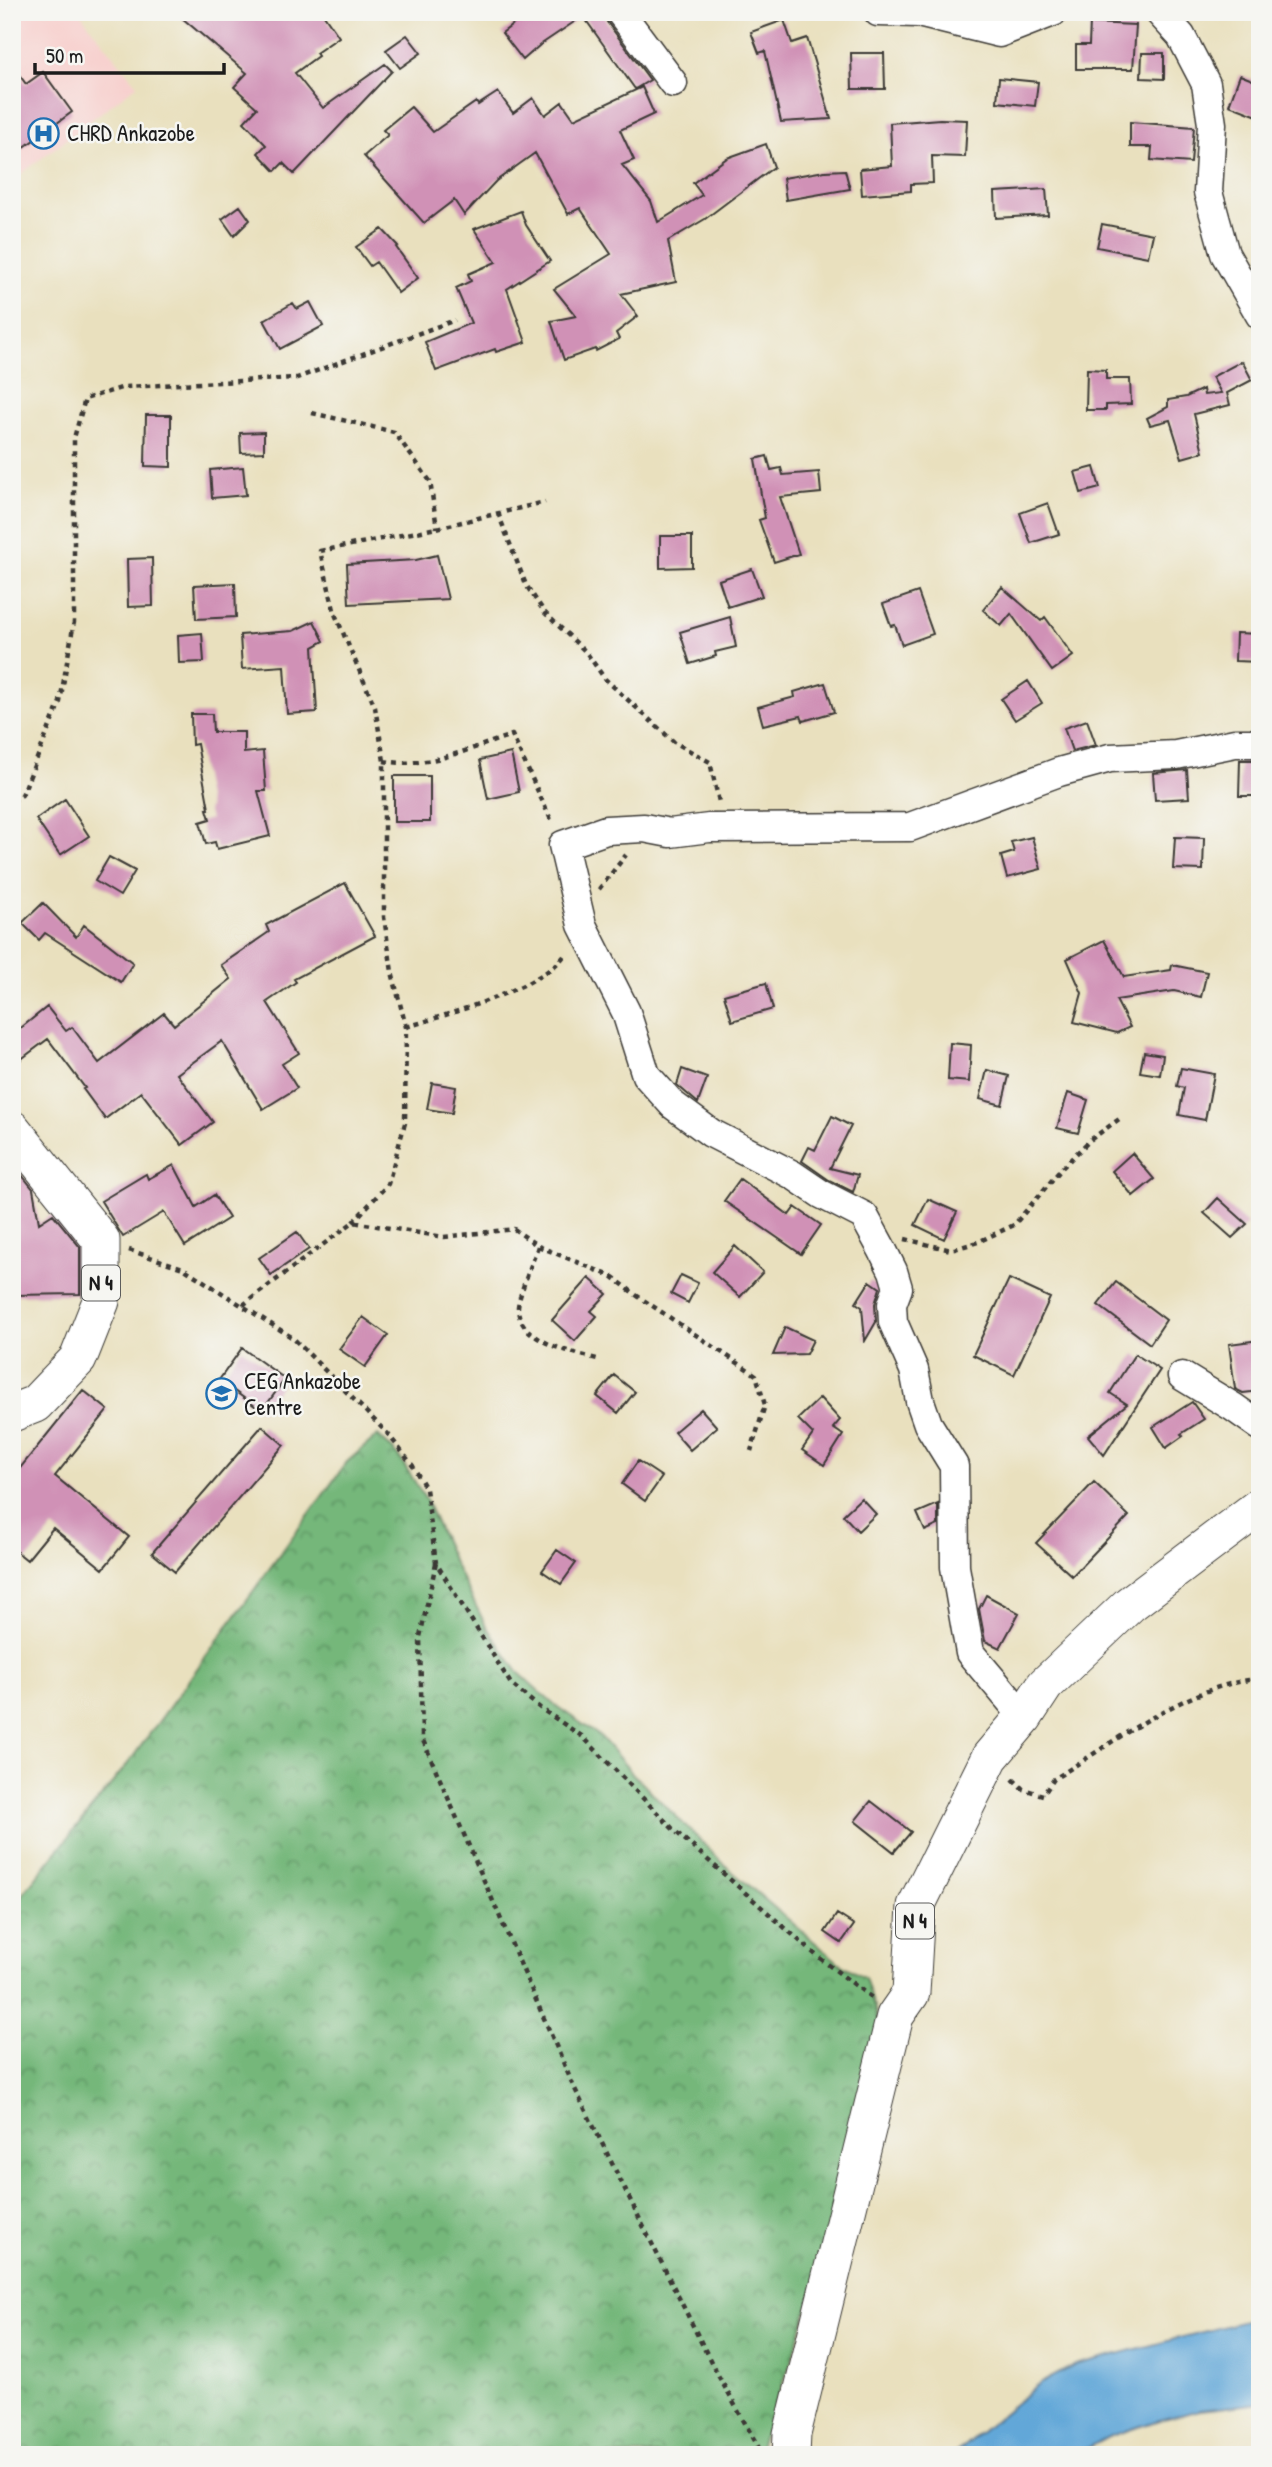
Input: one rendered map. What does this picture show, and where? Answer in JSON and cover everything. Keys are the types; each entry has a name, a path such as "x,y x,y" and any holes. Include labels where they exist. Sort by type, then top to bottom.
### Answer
{"main road":[{"name":"N 4","path":"12,1413 35,1404 78,1359 101,1301 101,1240 16,1139"},
{"name":"N 4","path":"791,2455 792,2434 895,2015 911,1993 916,1906 990,1757 1024,1717 1045,1685 1130,1604 1260,1506"}],"street":[{"path":"620,12 673,83"},
{"path":"878,12 918,13 999,33 1034,15"},
{"path":"1159,12 1181,36 1206,84 1212,124 1208,192 1225,254 1260,315"},
{"path":"1024,1717 970,1653 955,1567 954,1466 928,1424 914,1370 893,1322 892,1304 898,1288 893,1270 864,1216 821,1194 793,1175 711,1133 673,1105 646,1075 626,1012 582,925 563,845 606,830 644,828 670,833 724,828 910,827 1059,772 1110,758 1176,755 1235,743 1260,743"},
{"path":"1181,1376 1260,1426"}],"path":[{"path":"12,802 22,795 60,702 74,622 74,438 85,399 124,387 297,378 455,320"},
{"path":"312,413 394,432 430,481 437,528"},
{"path":"243,1305 353,1222 388,1184 405,1122 406,1027 392,972 384,917 384,761 375,706 335,614 320,551 437,528 545,502"},
{"path":"498,513 526,585 545,613 586,652 605,678 674,743 710,762 724,828"},
{"path":"384,761 427,762 512,735 563,845"},
{"path":"406,1027 474,1007 516,988 560,963 597,892 622,862 644,828"},
{"path":"864,1216 906,1240 951,1250 978,1242 1014,1225 1063,1167 1090,1140 1122,1117"},
{"path":"353,1222 444,1237 514,1229 538,1246 612,1277 756,1375 765,1405 751,1451"},
{"path":"101,1240 183,1268 293,1338 388,1434 413,1466 426,1489 436,1563 420,1637 422,1738 573,2085 714,2368 763,2455"},
{"path":"538,1246 517,1308 524,1326 554,1348 601,1360"},
{"path":"436,1563 511,1684 540,1708 583,1737 675,1831 817,1956 895,2015"},
{"path":"990,1757 1023,1789 1043,1795 1054,1779 1176,1704 1236,1680 1260,1679"}],"shaded area":[{"name":"CHRD Ankazobe","path":"12,12 79,12 137,85 12,181"}],"green space":[{"path":"378,1435 398,1455 426,1500 486,1626 518,1672 552,1703 601,1737 631,1772 728,1868 838,1962 865,1978 886,2044 796,2348 757,2455 12,2455 12,1907 130,1761 347,1462"}],"water":[{"path":"1260,2317 1260,2403 1200,2410 1159,2420 1108,2437 1075,2455 953,2455 1039,2384 1075,2365"}],"building":[{"path":"175,12 322,12 339,37 316,53 318,56 295,73 323,108 385,64 392,71 294,174 283,163 275,171 258,153 266,145 244,122 257,108 234,87 247,73"},
{"path":"529,12 604,12 607,22 650,80 635,89 583,16 523,60 502,33"},
{"path":"784,20 792,43 807,38 831,119 781,122 765,51 759,53 751,32"},
{"path":"1090,23 1136,25 1133,69 1076,69 1076,45 1089,45"},
{"path":"407,35 421,53 400,68 386,50"},
{"path":"851,53 884,53 885,89 852,89"},
{"path":"1142,53 1164,53 1164,79 1141,78"},
{"path":"12,65 26,84 43,72 72,112 12,156"},
{"path":"1240,75 1260,83 1260,117 1229,105"},
{"path":"999,78 1038,82 1035,106 997,102"},
{"path":"642,87 654,114 620,130 634,160 622,165 651,201 658,222 702,195 693,183 727,158 766,144 774,167 705,219 668,241 676,282 621,294 638,316 616,333 619,339 596,351 595,349 564,360 551,321 576,316 554,289 611,254 580,208 568,214 535,153 496,181 464,215 454,200 424,223 364,156 388,135 383,130 411,107 433,132 476,102 478,105 498,92 513,113 533,98 545,115 562,102 574,119"},
{"path":"967,120 965,157 932,156 933,183 911,184 911,191 862,195 860,169 892,166 890,123"},
{"path":"1130,122 1194,127 1191,163 1151,160 1152,147 1130,147"},
{"path":"845,170 850,189 786,200 783,178"},
{"path":"1046,189 1048,215 996,218 995,192"},
{"path":"240,206 250,220 234,236 222,219"},
{"path":"521,211 526,225 550,261 507,289 526,342 496,352 495,349 436,371 425,342 471,323 456,288 471,281 468,274 496,262 474,229"},
{"path":"1102,224 1153,234 1148,257 1097,247"},
{"path":"382,229 398,246 396,247 418,278 398,293 376,262 370,266 356,247"},
{"path":"310,302 323,326 280,349 264,320 293,303 297,309"},
{"path":"1242,361 1252,380 1227,393 1230,405 1194,414 1203,452 1182,458 1170,420 1150,425 1147,418 1168,407 1168,400 1186,397 1203,389 1204,395 1221,393 1212,377"},
{"path":"1087,369 1106,370 1106,379 1130,379 1131,404 1106,405 1106,410 1086,410"},
{"path":"146,415 171,415 171,467 145,466"},
{"path":"264,432 264,452 241,453 240,433"},
{"path":"767,456 771,470 781,468 783,475 819,472 821,493 780,497 799,554 774,562 759,520 765,518 755,459"},
{"path":"243,467 246,495 212,498 210,470"},
{"path":"1094,467 1100,488 1081,493 1075,472"},
{"path":"1048,503 1059,534 1031,543 1020,513"},
{"path":"660,536 692,536 692,567 660,568"},
{"path":"437,555 448,599 349,604 347,564 416,560"},
{"path":"152,558 153,606 128,607 127,559"},
{"path":"752,569 762,596 728,607 719,580"},
{"path":"235,583 236,617 196,619 194,585"},
{"path":"1002,587 1041,621 1045,617 1073,656 1052,671 1011,614 1001,626 983,610"},
{"path":"918,592 933,634 902,645 883,604"},
{"path":"730,617 736,647 715,652 716,656 690,664 680,632"},
{"path":"314,621 324,641 313,647 317,712 287,714 284,666 242,669 240,635 293,631"},
{"path":"202,633 204,662 179,663 178,635"},
{"path":"1236,633 1260,634 1260,662 1235,661"},
{"path":"1028,681 1042,703 1015,720 1001,699"},
{"path":"825,683 834,712 803,721 801,716 763,725 758,707 795,697 794,692"},
{"path":"191,714 212,714 213,732 244,732 244,753 263,751 266,791 258,791 270,836 217,849 215,842 206,844 200,822 210,819 209,809 197,744 192,745"},
{"path":"1087,720 1096,745 1072,751 1064,728"},
{"path":"511,753 519,792 488,799 480,760"},
{"path":"1240,760 1260,760 1260,796 1239,796"},
{"path":"1187,770 1189,798 1155,800 1153,773"},
{"path":"394,776 430,776 430,822 394,822"},
{"path":"65,799 89,836 60,855 36,819"},
{"path":"1032,837 1041,869 1007,878 1001,856 1014,852 1011,842"},
{"path":"1175,837 1204,838 1203,870 1173,869"},
{"path":"109,857 135,871 120,896 95,881"},
{"path":"345,883 375,936 294,979 296,982 267,1002 299,1053 282,1064 297,1088 263,1109 222,1041 177,1074 213,1122 182,1145 141,1092 105,1119 48,1039 12,1066 12,1035 47,1007 66,1031 72,1027 99,1063 164,1013 174,1025 231,979 221,965 269,932 266,925"},
{"path":"43,903 76,937 84,925 133,963 121,982 45,933 39,940 22,923"},
{"path":"1104,940 1124,977 1171,970 1172,965 1207,972 1201,997 1174,991 1116,1000 1130,1027 1117,1033 1074,1022 1082,993 1067,959"},
{"path":"766,983 773,1009 732,1021 724,995"},
{"path":"950,1043 971,1045 969,1082 948,1080"},
{"path":"1144,1052 1163,1055 1160,1075 1140,1072"},
{"path":"1181,1068 1214,1074 1205,1120 1179,1115 1184,1088 1177,1086"},
{"path":"682,1069 707,1078 698,1103 677,1085"},
{"path":"987,1070 1009,1076 1002,1105 980,1099"},
{"path":"432,1083 456,1087 452,1113 427,1109"},
{"path":"1068,1093 1088,1100 1078,1133 1057,1128"},
{"path":"832,1116 851,1126 830,1168 858,1175 853,1192 829,1180 802,1161 809,1147 815,1150"},
{"path":"1132,1153 1154,1179 1133,1196 1112,1171"},
{"path":"174,1165 196,1207 214,1195 229,1218 185,1246 164,1212 123,1237 101,1201 146,1174 148,1179"},
{"path":"21,1174 33,1189 39,1223 53,1214 80,1247 80,1294 12,1295 12,1175"},
{"path":"740,1179 789,1215 795,1207 821,1225 801,1254 724,1201"},
{"path":"1218,1198 1247,1224 1232,1238 1204,1213"},
{"path":"928,1199 957,1212 944,1239 915,1225"},
{"path":"297,1232 309,1249 271,1275 259,1258"},
{"path":"735,1246 763,1272 740,1297 712,1272"},
{"path":"681,1275 698,1283 688,1303 671,1294"},
{"path":"589,1278 607,1294 591,1311 597,1316 575,1341 552,1320"},
{"path":"1009,1279 1050,1298 1014,1375 973,1355"},
{"path":"870,1281 880,1288 875,1304 876,1322 865,1341 862,1307 856,1303"},
{"path":"1116,1282 1166,1320 1150,1344 1098,1305"},
{"path":"363,1317 388,1335 365,1367 339,1349"},
{"path":"785,1327 813,1340 806,1354 773,1355"},
{"path":"1260,1340 1260,1391 1243,1393 1235,1389 1229,1344"},
{"path":"242,1348 285,1379 262,1411 219,1380"},
{"path":"1135,1354 1160,1370 1104,1455 1088,1436 1127,1404 1110,1393"},
{"path":"614,1375 635,1392 618,1413 597,1396"},
{"path":"83,1390 108,1410 55,1476 129,1537 103,1569 53,1528 27,1560 12,1548 12,1478"},
{"path":"820,1398 840,1420 833,1428 843,1435 824,1465 802,1450 813,1434 798,1419"},
{"path":"1192,1402 1204,1419 1166,1448 1153,1427"},
{"path":"701,1409 717,1427 690,1450 674,1432"},
{"path":"262,1426 284,1445 175,1572 152,1553"},
{"path":"638,1461 662,1477 645,1501 622,1484"},
{"path":"1094,1482 1129,1516 1072,1576 1036,1543"},
{"path":"861,1498 876,1514 858,1531 843,1515"},
{"path":"938,1504 938,1525 925,1531 917,1513"},
{"path":"557,1550 576,1563 561,1584 542,1571"},
{"path":"986,1595 1019,1613 1000,1648 985,1641 979,1609"},
{"path":"871,1801 911,1832 894,1852 855,1821"},
{"path":"837,1914 854,1925 841,1943 825,1932"}],"place":[{"name":"CHRD Ankazobe","path":"44,133"},
{"name":"CEG Ankazobe Centre","path":"221,1394"}]}
